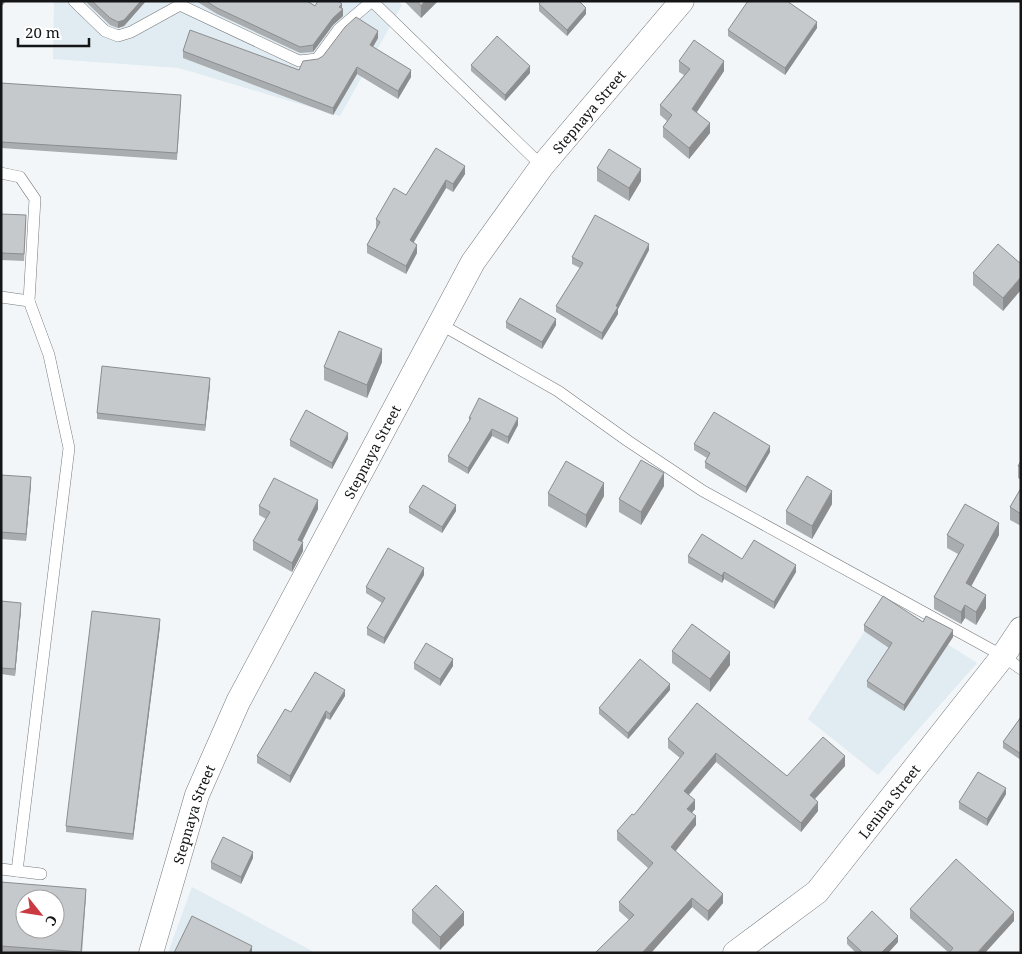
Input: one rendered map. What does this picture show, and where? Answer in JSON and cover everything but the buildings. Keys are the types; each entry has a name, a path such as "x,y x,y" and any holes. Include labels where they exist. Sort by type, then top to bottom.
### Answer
{"street":[{"name":"Stepnaya Street","path":"151,953 197,795 238,702 473,262 542,166 682,1"},
{"name":"Lenina Street","path":"735,953 817,892 1012,662 1021,629"}],"lane":[{"path":"74,1 105,31 118,36 131,32 180,6 299,61 317,59 340,29 372,1 542,166"},
{"path":"1,172 20,177 35,200 29,301 49,355 69,448 17,871"},
{"path":"1,297 29,301"},
{"path":"440,324 558,392 703,491 1012,662"},
{"path":"1,869 41,874"}],"shaded area":[{"path":"54,1 398,1 402,5 340,116 179,68 53,59"},
{"path":"883,603 977,663 878,775 808,719"},
{"path":"192,887 316,953 168,953"}]}
